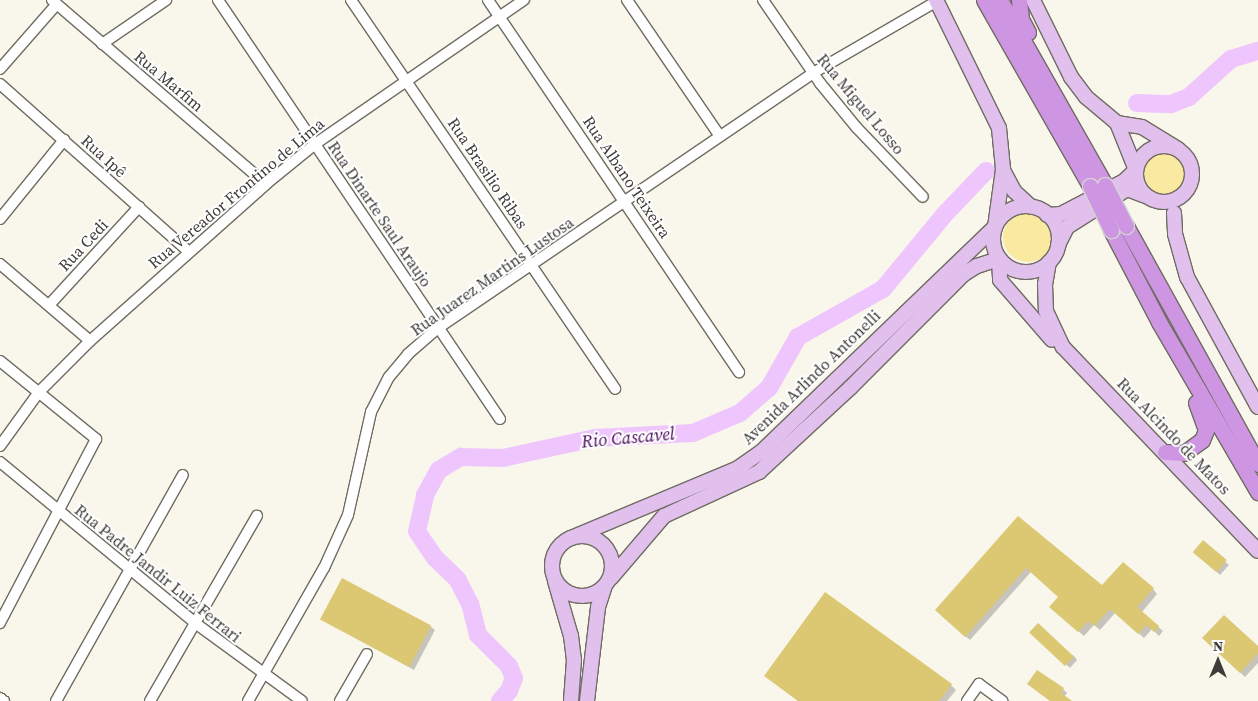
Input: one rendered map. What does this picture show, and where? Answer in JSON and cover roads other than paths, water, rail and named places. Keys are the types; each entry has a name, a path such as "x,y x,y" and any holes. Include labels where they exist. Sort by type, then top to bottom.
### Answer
{"highway":[{"path":"984,0 1090,186 1118,228 1258,464"},
{"path":"1000,0 1106,185 1118,228 1159,322 1258,492"},
{"path":"1019,0 1021,20 1064,96 1079,136"},
{"path":"1159,322 1168,355 1203,416 1206,430 1195,448 1184,453 1166,452"}],"main road":[{"path":"1033,0 1071,77 1086,97 1117,123 1136,170 1140,188 1153,200 1177,200 1189,189"},
{"path":"936,1 999,128 1003,169 994,249 999,259 1008,267 1029,272 1049,262 1067,227 1127,190 1153,200 1174,213"},
{"path":"1117,123 1142,127 1178,149 1185,155 1193,171 1189,189 1174,213 1174,234 1187,278 1258,407"},
{"path":"1003,169 1014,191 1031,207 1047,214 1062,214 1124,181 1136,170 1148,151 1163,146 1178,149"},
{"path":"995,227 1010,211 1031,207"},
{"path":"1047,214 1057,230 1057,247"},
{"name":"Avenida Arlindo Antonelli","path":"571,701 574,660 571,636 554,580 552,560 559,547 571,538 738,468 761,452 995,227"},
{"name":"Avenida Arlindo Antonelli","path":"554,580 569,594 578,597 588,596 608,582 664,516 759,472 850,388 964,274 976,266 999,259"},
{"name":"Rua Alcindo de Matos","path":"999,259 1000,280 1055,344 1063,347"},
{"name":"Rua Alcindo de Matos","path":"1049,262 1045,284 1046,311 1063,347 1166,452 1258,552"},
{"name":"Avenida Arlindo Antonelli","path":"571,538 581,536 600,541 612,558 608,582 598,607 587,701"}],"street":[{"path":"102,44 166,0"},
{"name":"Rua Dinarte Saul Araujo","path":"218,0 500,419"},
{"name":"Rua Brasilio Ribas","path":"351,0 408,81 615,389"},
{"name":"Rua Albano Teixeira","path":"488,0 739,372"},
{"name":"Rua Vereador Frontino de Lima","path":"0,446 39,392 90,341 188,251 266,184 314,144 524,0"},
{"path":"627,0 719,135"},
{"name":"Rua Miguel Losso","path":"763,0 812,73 857,128 923,197"},
{"name":"Rua Juarez Martins Lustosa","path":"248,701 324,568 348,515 371,412 389,377 408,354 438,328 626,202 719,135 812,73 936,1"},
{"path":"0,69 55,2"},
{"name":"Rua Marfim","path":"55,2 266,184"},
{"name":"Rua Ipê","path":"0,84 188,251"},
{"path":"0,219 64,140"},
{"name":"Rua Cedi","path":"50,304 139,207"},
{"path":"0,264 50,304 90,341"},
{"path":"0,362 96,439 0,623"},
{"name":"Rua Padre Jandir Luiz Ferrari","path":"0,462 129,571 263,676 302,701"},
{"path":"56,701 183,475"},
{"path":"150,701 257,516"},
{"path":"340,701 367,654"},
{"path":"967,701 979,684 1002,701"},
{"path":"0,698 4,701"}],"waterway":[{"name":"Rio Cascavel","path":"1137,103 1171,104 1189,97 1231,59 1258,51"},
{"name":"Rio Cascavel","path":"500,701 509,691 514,678 509,666 478,635 470,604 457,579 435,558 417,531 425,495 439,470 461,457 503,458 595,438 693,433 740,413 769,388 798,337 883,289 944,215 986,171"}]}
